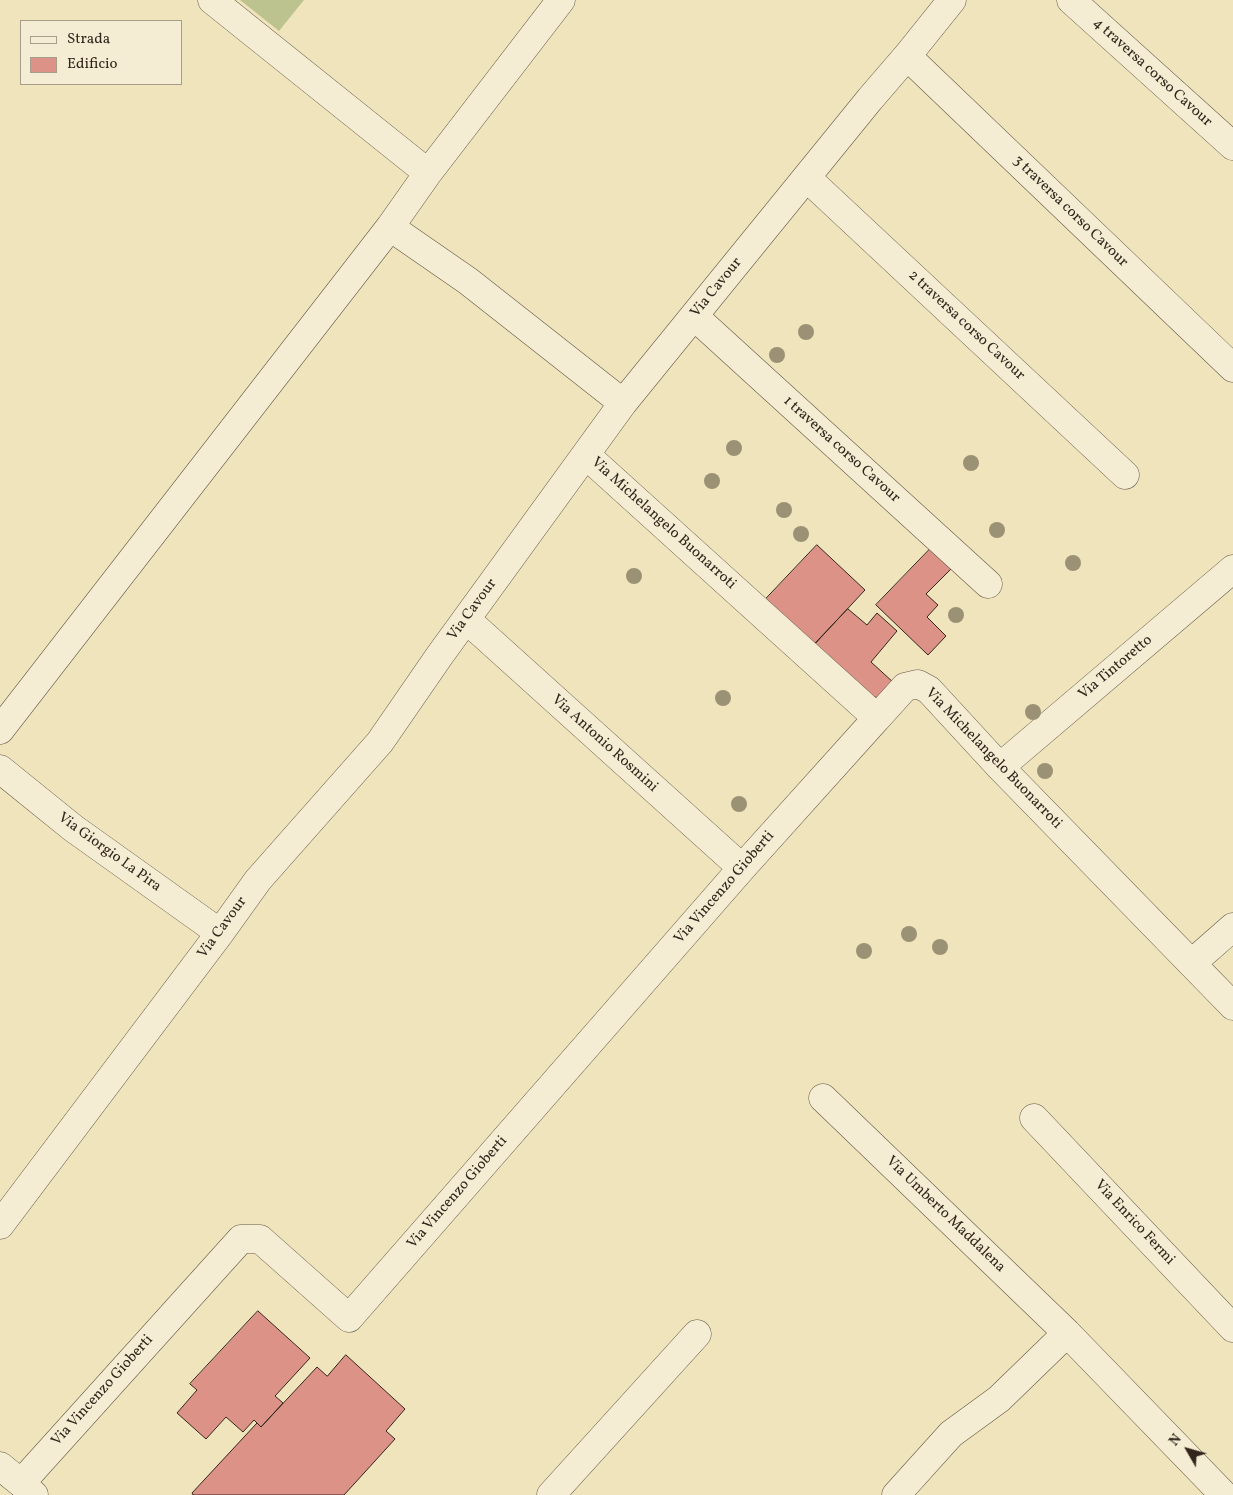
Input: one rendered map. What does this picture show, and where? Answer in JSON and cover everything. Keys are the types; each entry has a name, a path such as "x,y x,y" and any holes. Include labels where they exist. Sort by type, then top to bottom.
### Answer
{"street":[{"path":"212,0 428,173"},
{"path":"0,730 390,227 428,173 561,0"},
{"name":"Via Cavour","path":"0,1225 258,880 380,742 440,655 624,403 952,0"},
{"name":"4 traversa corso Cavour","path":"1071,0 1233,146"},
{"name":"3 traversa corso Cavour","path":"907,56 1233,368"},
{"name":"2 traversa corso Cavour","path":"807,178 1125,474"},
{"path":"390,227 468,281 624,403"},
{"name":"1 traversa corso Cavour","path":"694,316 988,584"},
{"name":"Via Michelangelo Buonarroti","path":"586,454 877,718 905,687 918,684 929,690 1000,767 1233,1006"},
{"name":"Via Tintoretto","path":"1000,767 1233,569"},
{"name":"Via Antonio Rosmini","path":"467,620 742,868"},
{"name":"Via Vincenzo Gioberti","path":"28,1489 240,1239 260,1239 349,1318 742,868 877,718"},
{"name":"Via Giorgio La Pira","path":"0,769 73,828 220,933"},
{"path":"1192,963 1233,927"},
{"name":"Via Umberto Maddalena","path":"823,1098 1067,1333 1224,1495"},
{"name":"Via Enrico Fermi","path":"1034,1118 1233,1328"},
{"path":"896,1495 951,1434 999,1399 1067,1333"},
{"path":"551,1495 697,1334"},
{"path":"0,1466 28,1489"}],"green space":[{"path":"240,0 304,0 279,31"}],"building":[{"path":"817,545 865,590 812,647 763,602"},
{"path":"933,546 954,566 926,594 938,605 927,617 946,636 928,655 876,605"},
{"path":"848,609 867,625 877,613 897,631 871,662 894,683 880,699 867,694 812,647"},
{"path":"258,1311 310,1358 275,1396 283,1403 261,1427 254,1420 243,1432 226,1417 206,1439 177,1413 197,1390 190,1384"},
{"path":"346,1355 405,1409 386,1431 395,1439 344,1495 193,1495 192,1493 257,1423 261,1427 317,1367 327,1376"}]}
